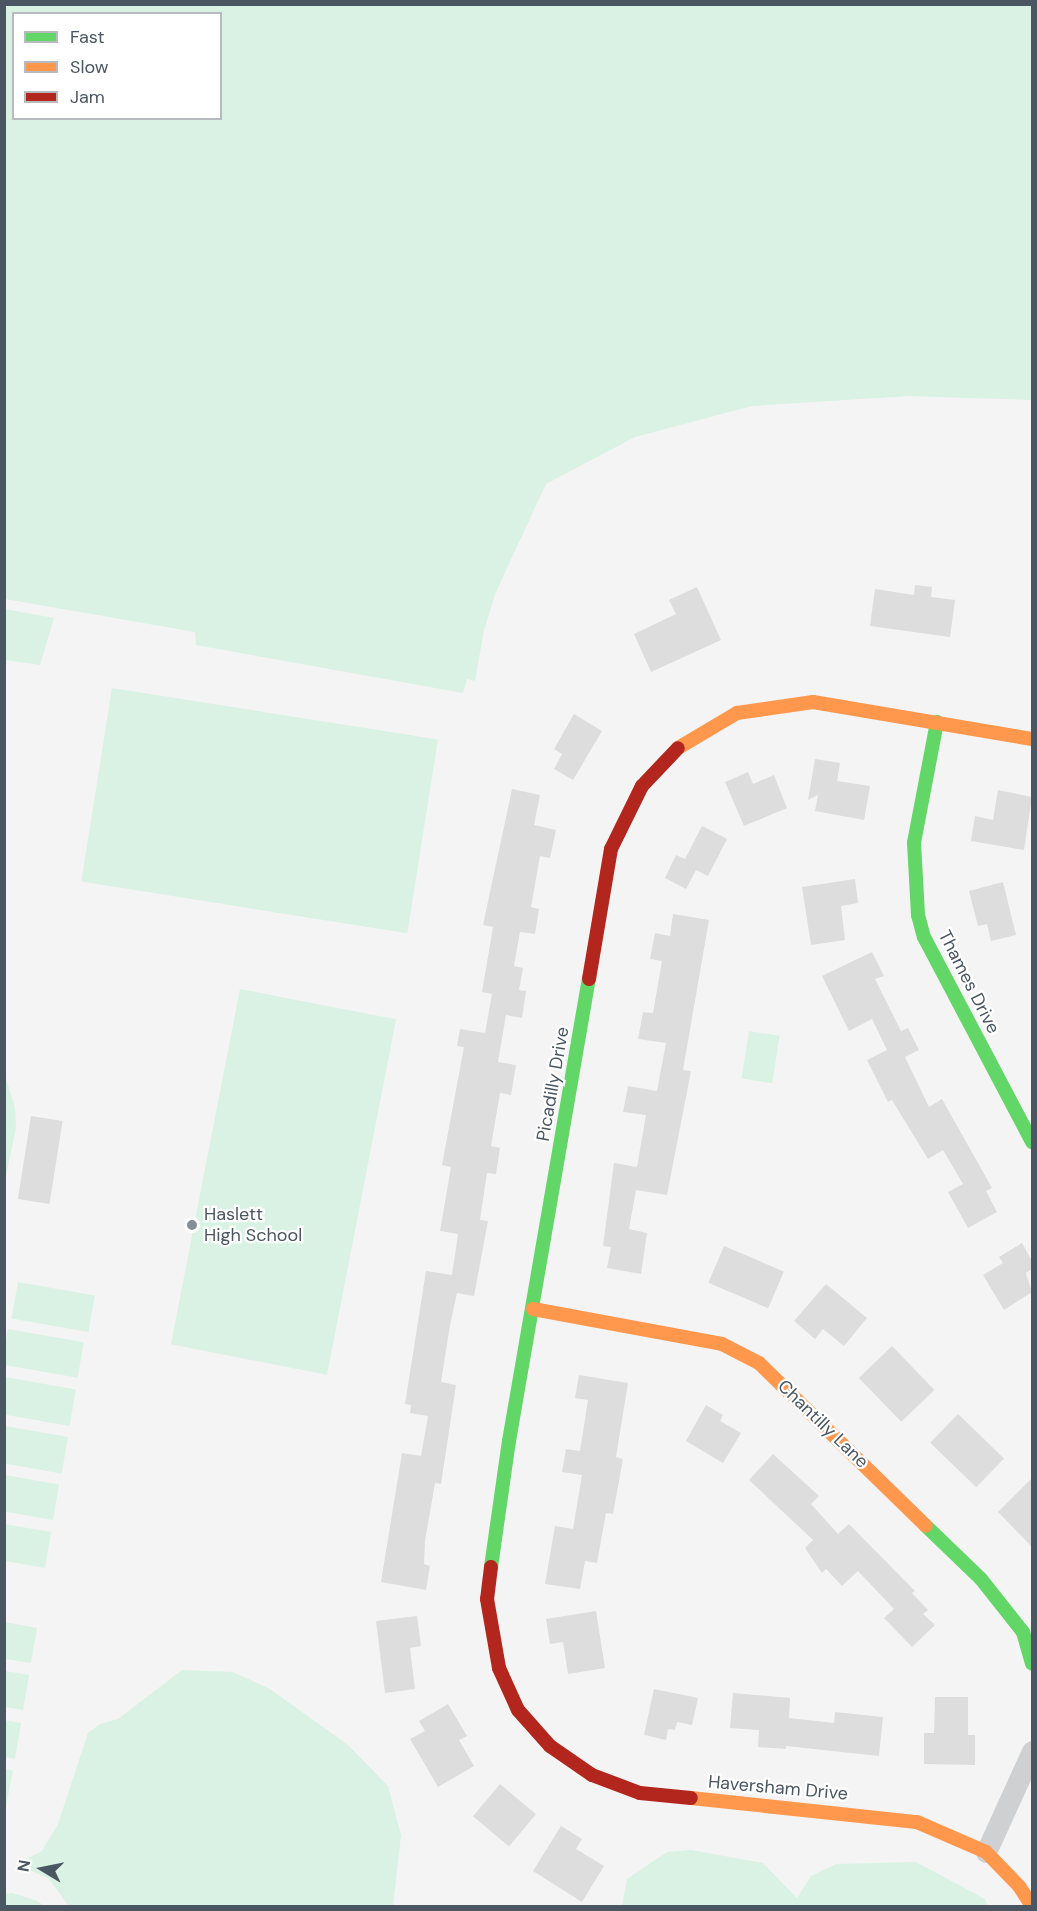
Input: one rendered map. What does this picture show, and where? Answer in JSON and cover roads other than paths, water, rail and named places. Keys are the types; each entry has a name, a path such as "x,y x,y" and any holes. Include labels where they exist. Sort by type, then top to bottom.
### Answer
{"street":[{"name":"Picadilly Drive","path":"518,1710 492,1646 488,1575 611,849 642,786 692,736 737,713 762,707 813,702 1032,740"},
{"name":"Thames Drive","path":"937,722 914,843 918,915 924,937 1032,1142"},
{"name":"Chantilly Lane","path":"533,1309 722,1344 759,1363 981,1579 1023,1632 1032,1664"},
{"name":"Haversham Drive","path":"518,1710 569,1761 632,1791 917,1822 986,1852 1019,1886 1032,1906"},
{"path":"986,1852 1032,1751"}],"place":[{"name":"Haslett High School","path":"192,1225"}]}
